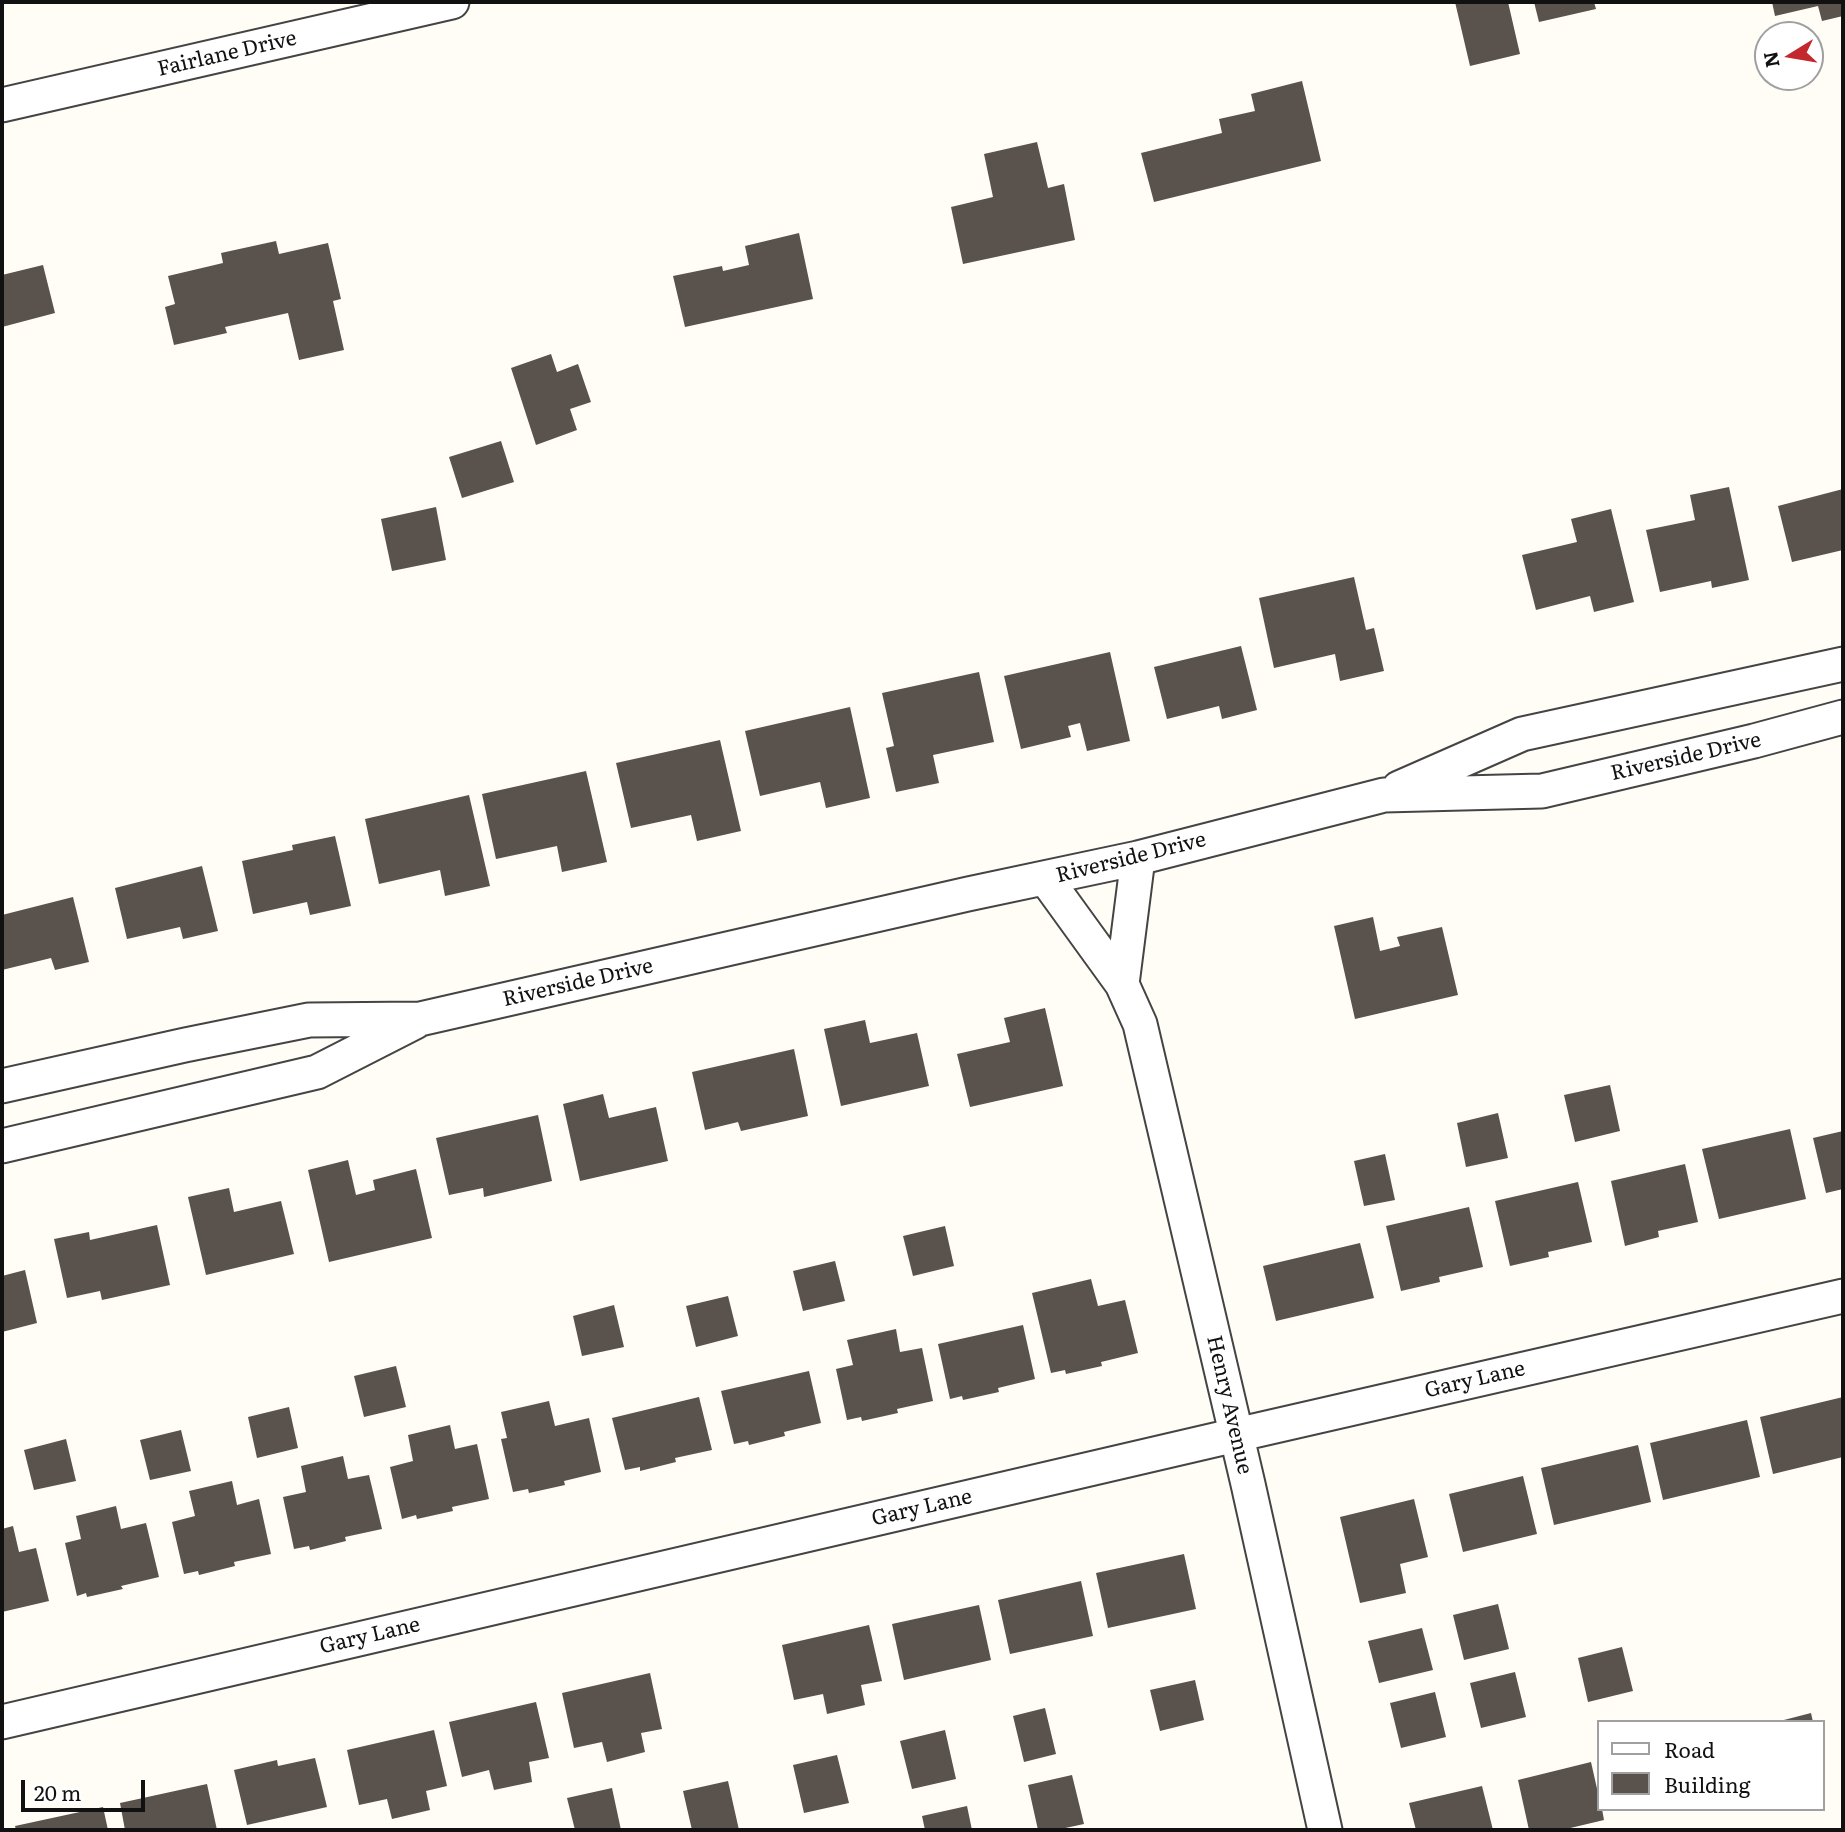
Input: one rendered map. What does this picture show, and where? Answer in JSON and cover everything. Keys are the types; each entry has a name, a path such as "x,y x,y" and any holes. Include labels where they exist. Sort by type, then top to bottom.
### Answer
{"street":[{"name":"Fairlane Drive","path":"2,104 453,2"},
{"path":"1384,795 1522,734 1843,664"},
{"name":"Riverside Drive","path":"2,1086 309,1020 421,1019 954,897 1138,858 1384,795 1542,791 1843,717"},
{"path":"1122,984 1138,858"},
{"name":"Henry Avenue","path":"1046,879 1122,984 1140,1024 1325,1830"},
{"name":"Riverside Drive","path":"2,1146 317,1072 421,1019"},
{"name":"Gary Lane","path":"2,1722 1843,1296"}],"building":[{"path":"1455,2 1508,2 1520,54 1470,66"},
{"path":"1534,2 1594,2 1596,9 1539,22"},
{"path":"1772,2 1843,2 1843,16 1822,21 1818,6 1775,16"},
{"path":"1302,81 1321,161 1154,202 1141,153 1222,133 1219,119 1255,111 1251,94"},
{"path":"1037,142 1048,188 1064,184 1075,240 963,264 951,207 993,197 984,154"},
{"path":"799,233 813,299 685,327 673,276 722,266 723,271 749,265 745,246"},
{"path":"276,241 279,254 328,243 341,299 333,301 344,350 299,360 288,313 225,327 227,333 174,345 165,307 175,304 168,276 223,263 221,253"},
{"path":"43,265 55,313 2,327 2,275"},
{"path":"551,354 557,372 578,364 591,402 570,409 577,430 536,445 511,368"},
{"path":"501,441 514,482 462,498 449,457"},
{"path":"1729,487 1749,580 1712,588 1711,581 1660,592 1646,530 1695,520 1690,495"},
{"path":"1843,489 1843,550 1792,562 1778,506"},
{"path":"436,507 446,560 392,571 381,519"},
{"path":"1611,509 1634,602 1594,612 1590,596 1536,610 1522,555 1577,542 1571,519"},
{"path":"1354,577 1366,630 1374,628 1384,671 1340,681 1335,654 1274,668 1259,598"},
{"path":"1241,646 1257,710 1222,719 1219,706 1167,719 1154,667"},
{"path":"1110,652 1130,741 1087,751 1080,723 1068,726 1071,737 1021,749 1004,676"},
{"path":"979,672 994,742 933,755 939,783 896,792 886,748 894,746 882,693"},
{"path":"850,707 870,798 826,808 820,782 760,796 745,731"},
{"path":"720,740 741,831 697,841 691,815 631,828 616,763"},
{"path":"586,771 607,862 562,872 557,846 496,859 482,794"},
{"path":"469,795 490,886 445,896 440,870 379,884 365,819"},
{"path":"335,836 351,906 310,915 307,902 253,914 242,861 293,850 292,845"},
{"path":"202,866 218,931 183,939 180,927 127,939 115,888"},
{"path":"73,897 89,962 55,970 51,958 2,970 2,915"},
{"path":"1373,917 1380,951 1400,946 1397,937 1442,927 1458,995 1355,1019 1334,926"},
{"path":"1045,1008 1063,1086 970,1107 957,1054 1010,1042 1004,1018"},
{"path":"865,1020 870,1043 917,1033 929,1086 841,1106 824,1029"},
{"path":"794,1049 808,1116 741,1131 738,1122 705,1130 692,1072"},
{"path":"1610,1085 1620,1131 1575,1142 1564,1095"},
{"path":"603,1094 609,1118 656,1107 668,1161 580,1181 563,1104"},
{"path":"1498,1113 1508,1158 1466,1167 1457,1123"},
{"path":"538,1115 552,1181 484,1197 483,1188 449,1195 436,1138"},
{"path":"1790,1129 1806,1199 1719,1219 1702,1149"},
{"path":"1843,1131 1843,1189 1826,1193 1813,1138"},
{"path":"1385,1154 1395,1200 1364,1206 1354,1161"},
{"path":"348,1160 356,1195 375,1190 373,1180 416,1169 432,1238 329,1262 308,1170"},
{"path":"1685,1164 1698,1222 1658,1231 1659,1237 1625,1246 1611,1181"},
{"path":"1578,1182 1592,1242 1548,1252 1549,1257 1510,1266 1495,1201"},
{"path":"229,1188 234,1212 281,1201 294,1254 206,1275 188,1197"},
{"path":"1469,1207 1483,1267 1439,1277 1440,1282 1401,1291 1386,1226"},
{"path":"157,1225 170,1285 102,1300 100,1291 67,1298 54,1239 89,1232 90,1240"},
{"path":"945,1226 954,1266 913,1276 903,1236"},
{"path":"1360,1243 1374,1298 1276,1321 1263,1266"},
{"path":"835,1261 845,1301 803,1311 793,1271"},
{"path":"25,1270 37,1323 2,1332 2,1276"},
{"path":"1091,1279 1098,1306 1125,1300 1138,1353 1101,1362 1102,1366 1066,1374 1065,1370 1051,1373 1032,1293"},
{"path":"728,1296 738,1336 696,1347 686,1306"},
{"path":"614,1305 624,1347 582,1356 573,1316"},
{"path":"1023,1325 1035,1379 998,1388 999,1392 963,1400 962,1396 950,1399 938,1344"},
{"path":"896,1329 900,1352 922,1348 933,1401 862,1421 861,1417 847,1420 836,1369 853,1365 847,1340"},
{"path":"396,1366 406,1407 364,1417 354,1376"},
{"path":"809,1371 821,1423 784,1432 785,1436 749,1445 748,1441 734,1444 721,1391"},
{"path":"699,1397 712,1450 675,1458 676,1462 640,1471 640,1467 625,1470 612,1418"},
{"path":"1843,1397 1843,1457 1773,1474 1760,1417"},
{"path":"549,1401 555,1426 589,1418 601,1472 564,1481 565,1485 529,1493 528,1489 513,1492 501,1439 507,1438 501,1412"},
{"path":"289,1407 298,1448 257,1458 248,1417"},
{"path":"1747,1420 1760,1477 1663,1500 1650,1443"},
{"path":"450,1425 455,1449 477,1444 489,1499 452,1507 453,1511 417,1519 416,1515 402,1519 390,1467 413,1461 408,1435"},
{"path":"181,1430 191,1471 150,1480 140,1440"},
{"path":"66,1439 76,1481 34,1490 24,1450"},
{"path":"1638,1445 1651,1502 1554,1525 1541,1468"},
{"path":"343,1456 348,1479 369,1475 382,1529 345,1537 346,1541 310,1550 309,1546 294,1549 283,1497 306,1492 301,1466"},
{"path":"1523,1476 1537,1534 1463,1552 1449,1494"},
{"path":"232,1481 237,1505 259,1499 271,1554 234,1562 235,1566 199,1575 198,1571 184,1574 172,1522 195,1516 189,1491"},
{"path":"1414,1499 1428,1557 1400,1564 1406,1593 1360,1603 1340,1517"},
{"path":"116,1506 121,1529 146,1523 159,1577 121,1586 123,1589 87,1597 86,1593 77,1596 65,1543 81,1539 76,1516"},
{"path":"13,1526 19,1552 36,1548 49,1601 2,1612 2,1529"},
{"path":"1184,1554 1196,1609 1108,1628 1096,1573"},
{"path":"1081,1581 1093,1636 1010,1654 998,1600"},
{"path":"1498,1604 1509,1649 1464,1660 1453,1615"},
{"path":"979,1605 991,1660 904,1680 892,1624"},
{"path":"869,1625 882,1681 861,1685 865,1705 827,1714 823,1694 794,1700 782,1645"},
{"path":"1422,1628 1433,1670 1379,1683 1368,1641"},
{"path":"1622,1647 1633,1691 1588,1702 1578,1658"},
{"path":"1515,1672 1526,1717 1481,1728 1470,1683"},
{"path":"650,1673 662,1729 641,1733 645,1752 607,1762 602,1742 574,1748 562,1693"},
{"path":"1195,1680 1204,1720 1160,1731 1150,1690"},
{"path":"1435,1692 1446,1737 1401,1748 1390,1703"},
{"path":"536,1702 549,1758 529,1762 532,1782 494,1790 489,1770 462,1777 449,1722"},
{"path":"1045,1708 1056,1754 1024,1762 1013,1716"},
{"path":"1811,1713 1813,1720 1784,1720"},
{"path":"434,1730 447,1786 426,1791 430,1810 392,1819 387,1799 359,1805 347,1750"},
{"path":"945,1730 956,1779 912,1789 900,1741"},
{"path":"837,1755 849,1803 804,1813 793,1765"},
{"path":"315,1758 327,1807 247,1825 234,1770 277,1760 278,1766"},
{"path":"1591,1762 1596,1784 1596,1811 1602,1811 1604,1820 1562,1830 1529,1830 1518,1780"},
{"path":"1072,1775 1084,1824 1056,1830 1038,1830 1028,1785"},
{"path":"728,1781 739,1830 692,1830 683,1791"},
{"path":"207,1784 217,1830 125,1830 120,1803"},
{"path":"1482,1786 1493,1830 1416,1830 1409,1803"},
{"path":"612,1788 621,1830 575,1830 567,1798"},
{"path":"967,1806 972,1830 925,1830 922,1816"},
{"path":"103,1807 108,1830 16,1830 15,1826"}]}
